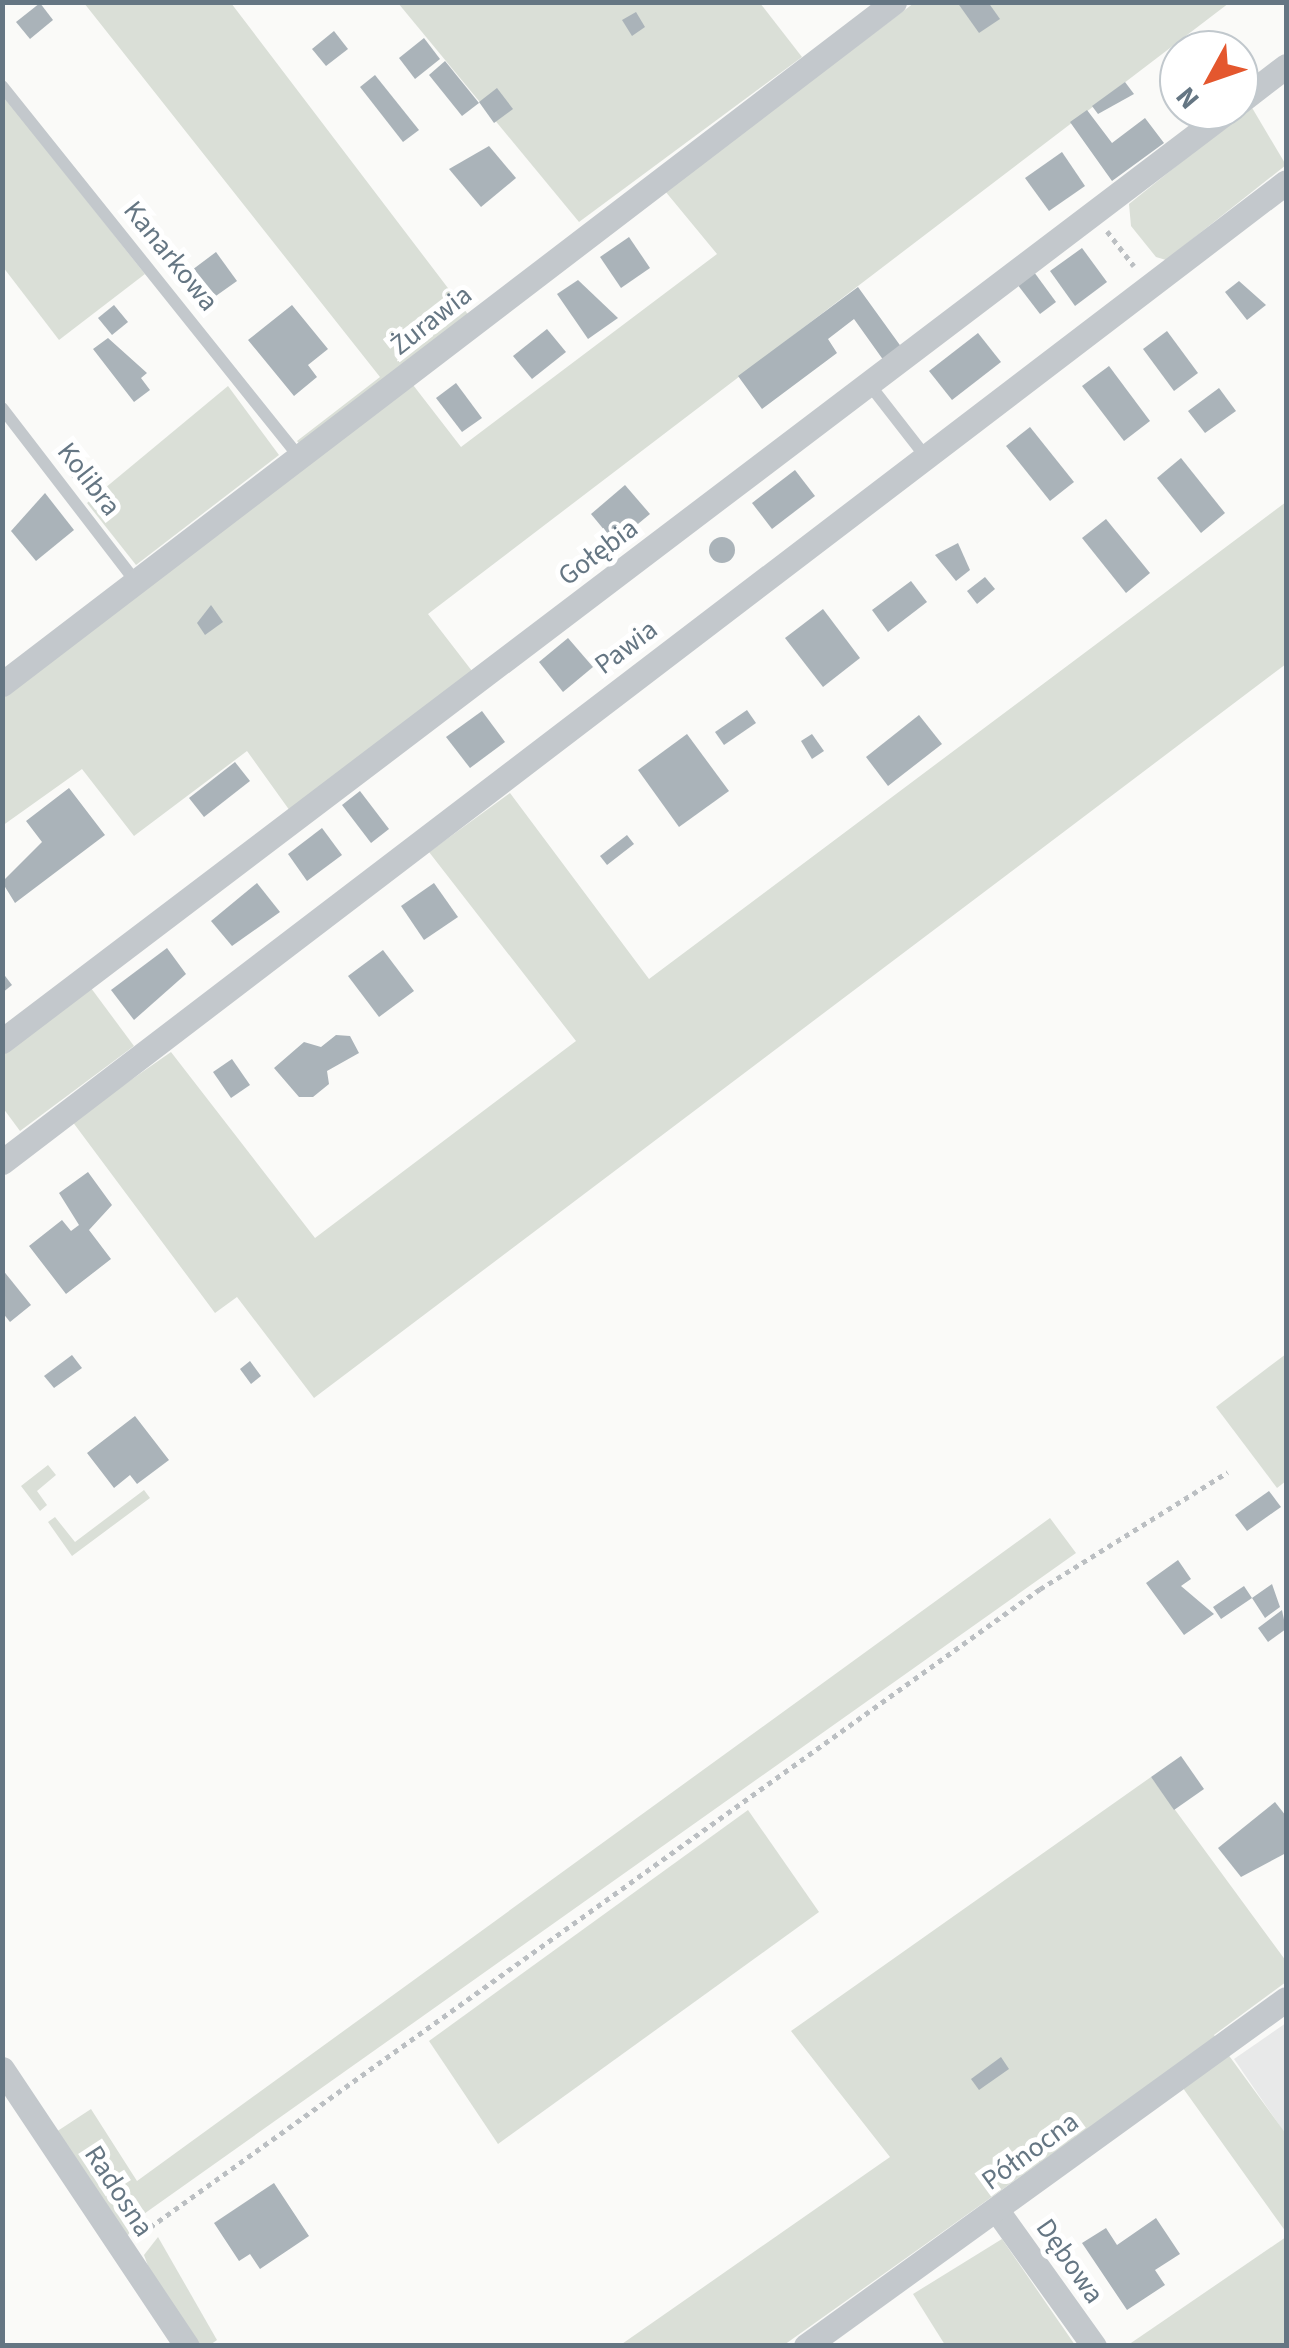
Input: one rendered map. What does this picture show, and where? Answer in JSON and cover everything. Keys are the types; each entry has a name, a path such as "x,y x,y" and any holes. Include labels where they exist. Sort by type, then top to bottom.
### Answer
{"street":[{"name":"Żurawia","path":"2,684 300,458 878,7"},
{"path":"1259,87 1286,66"},
{"name":"Gołębia","path":"2,1041 1202,130"},
{"name":"Pawia","path":"2,1162 1286,182"},
{"name":"Północna","path":"806,2346 998,2212 1286,1999"},
{"name":"Radosna","path":"2,2069 186,2346"},
{"name":"Dębowa","path":"998,2212 1094,2346"}],"lane":[{"name":"Kanarkowa","path":"2,86 300,458"},
{"path":"869,384 925,456"},
{"name":"Kolibra","path":"2,408 135,581"}],"path":[{"path":"1093,214 1152,288"},
{"path":"130,2261 135,2240 163,2214 396,2045 1040,1589 1228,1472"}],"shaded area":[{"path":"84,3 231,3 470,317 302,447 297,441 380,377"},
{"path":"398,3 760,3 802,57 579,222"},
{"path":"914,3 1229,3 1194,30 1159,30 1159,56 428,614 472,671 290,811 247,751 134,836 82,769 2,826 3,697 410,381 461,447 717,254 665,191"},
{"path":"2,94 145,274 59,340 3,267"},
{"path":"1259,119 1286,165 1166,260 1156,257 1131,226 1129,204 1221,130 1259,130"},
{"path":"228,386 279,455 136,565 87,503"},
{"path":"1286,502 1286,664 314,1398 237,1297 215,1313 72,1121 171,1052 315,1238 576,1041 429,852 510,793 649,979"},
{"path":"88,984 134,1046 20,1131 3,1108 3,1049"},
{"path":"1286,1354 1286,1481 1277,1488 1216,1407"},
{"path":"48,1465 56,1475 37,1491 47,1505 40,1511 21,1486"},
{"path":"144,1490 150,1498 72,1556 48,1522 55,1517 75,1542"},
{"path":"1050,1518 1076,1553 141,2216 126,2238 56,2132 91,2109 137,2181"},
{"path":"1151,1777 1286,1961 1286,1982 1214,2035 1286,2134 1286,2232 1170,2070 784,2345 619,2346 890,2157 791,2031"},
{"path":"748,1810 819,1912 498,2144 429,2041"},
{"path":"1286,2023 1286,2135 1234,2059"},
{"path":"158,2237 217,2340 210,2345 200,2345 151,2274 144,2255"},
{"path":"1286,2237 1286,2345 1128,2345"},
{"path":"1002,2239 1075,2345 945,2345 913,2294"}],"building":[{"path":"957,2 988,2 1000,19 979,33"},
{"path":"40,3 53,20 30,39 16,22"},
{"path":"636,12 645,27 632,36 622,20"},
{"path":"334,31 348,49 326,66 312,49"},
{"path":"424,38 440,59 415,79 399,58"},
{"path":"445,61 479,103 462,116 429,75"},
{"path":"375,75 419,130 403,142 360,87"},
{"path":"1125,82 1134,94 1098,114 1092,106"},
{"path":"497,88 513,109 494,123 479,102"},
{"path":"1087,110 1112,143 1145,118 1164,143 1112,181 1070,122"},
{"path":"489,146 516,178 481,207 449,169"},
{"path":"1062,152 1085,186 1049,211 1025,178"},
{"path":"629,237 650,268 621,288 600,257"},
{"path":"1082,248 1107,282 1075,306 1050,271"},
{"path":"216,252 237,281 213,298 192,270"},
{"path":"1034,272 1056,302 1040,314 1017,284"},
{"path":"578,280 618,318 588,339 557,294"},
{"path":"1239,281 1266,305 1247,320 1225,292"},
{"path":"858,287 902,348 884,361 854,319 828,339 837,353 762,409 738,376"},
{"path":"114,305 128,322 112,335 98,318"},
{"path":"292,305 328,349 308,365 317,377 294,396 248,340"},
{"path":"547,329 566,352 532,379 513,356"},
{"path":"1167,331 1198,373 1174,391 1143,349"},
{"path":"978,333 1001,362 952,400 929,371"},
{"path":"108,338 147,373 141,378 150,390 134,402 93,349"},
{"path":"1109,366 1150,421 1124,441 1082,386"},
{"path":"456,383 482,418 462,432 436,398"},
{"path":"1219,388 1236,411 1205,433 1188,411"},
{"path":"1030,427 1074,482 1050,501 1006,446"},
{"path":"1181,458 1225,513 1201,533 1157,478"},
{"path":"81,459 99,482 85,494 67,471"},
{"path":"795,470 815,496 772,529 752,503"},
{"path":"625,485 650,514 615,543 591,514"},
{"path":"45,493 74,530 36,561 11,531"},
{"path":"1106,519 1150,573 1126,593 1082,538"},
{"path":"722,537 731,541 735,550 731,559 722,563 713,559 709,550 713,541"},
{"path":"958,543 970,570 956,581 935,555"},
{"path":"985,577 995,589 977,604 967,591"},
{"path":"911,581 927,602 888,632 872,610"},
{"path":"211,605 223,622 205,635 197,623"},
{"path":"823,609 860,658 823,687 785,638"},
{"path":"568,638 593,667 563,692 539,662"},
{"path":"747,710 756,723 724,745 715,732"},
{"path":"482,711 505,742 470,768 446,737"},
{"path":"919,715 942,744 888,786 866,757"},
{"path":"687,734 729,791 679,827 638,770"},
{"path":"812,734 824,751 812,759 801,741"},
{"path":"235,762 250,781 204,817 189,798"},
{"path":"69,788 105,835 15,903 2,882 42,842 26,821"},
{"path":"360,791 389,829 371,843 342,805"},
{"path":"322,828 342,855 307,881 288,854"},
{"path":"627,835 634,844 607,865 600,856"},
{"path":"257,883 280,912 232,946 211,921"},
{"path":"434,883 458,917 424,940 401,906"},
{"path":"167,948 186,974 134,1020 111,990"},
{"path":"383,950 414,991 379,1017 348,976"},
{"path":"2,972 12,985 2,993"},
{"path":"336,1035 350,1036 359,1053 327,1071 329,1084 313,1097 299,1097 274,1068 304,1042 321,1047"},
{"path":"232,1059 250,1085 231,1098 213,1072"},
{"path":"88,1172 112,1205 89,1230 111,1259 66,1294 29,1246 62,1220 71,1231 79,1225 59,1193"},
{"path":"2,1269 31,1305 10,1322 2,1312"},
{"path":"72,1355 82,1368 54,1388 44,1376"},
{"path":"250,1361 261,1376 251,1384 240,1369"},
{"path":"135,1416 169,1460 137,1484 130,1475 114,1488 87,1453"},
{"path":"1269,1491 1281,1507 1247,1531 1235,1515"},
{"path":"1178,1560 1191,1579 1181,1586 1214,1614 1184,1635 1146,1583"},
{"path":"1272,1584 1280,1607 1265,1618 1252,1598"},
{"path":"1244,1586 1252,1598 1221,1619 1213,1607"},
{"path":"1282,1610 1286,1629 1268,1642 1258,1628"},
{"path":"1181,1756 1204,1789 1174,1810 1151,1777"},
{"path":"1275,1802 1286,1816 1286,1853 1241,1877 1218,1848"},
{"path":"1001,2057 1009,2069 979,2090 971,2079"},
{"path":"274,2183 309,2236 260,2269 250,2254 239,2261 214,2223"},
{"path":"1156,2218 1180,2254 1155,2270 1165,2285 1127,2310 1082,2243 1106,2228 1117,2245"}]}
